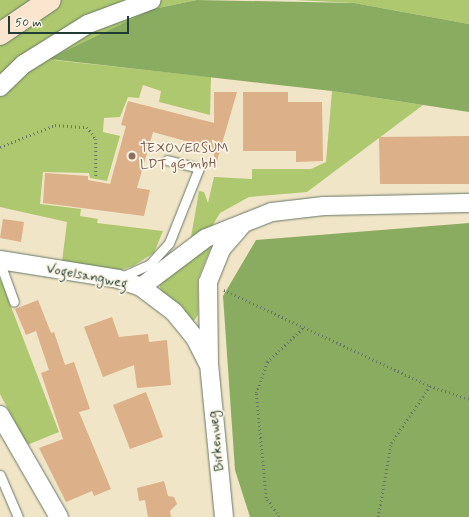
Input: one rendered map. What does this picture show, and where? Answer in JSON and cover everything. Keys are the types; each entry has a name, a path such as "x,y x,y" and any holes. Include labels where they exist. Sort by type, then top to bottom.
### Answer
{"main road":[{"path":"0,34 50,0"}],"street":[{"path":"0,87 24,64 88,24 152,0"},
{"path":"141,287 206,238 272,212 315,207 469,203"},
{"path":"208,282 222,248 244,224"},
{"name":"Vogelsangweg","path":"0,261 118,279 141,287 174,312 195,338 209,365"},
{"name":"Birkenweg","path":"208,282 209,365 224,517"},
{"path":"0,415 59,517"}],"lane":[{"path":"118,279 150,264 169,243 199,168 167,160"},
{"path":"0,261 14,302"},
{"path":"0,475 18,517"}],"path":[{"path":"0,147 55,125 87,127 96,139 96,178"},
{"path":"208,282 303,328 430,386 469,399"},
{"path":"279,517 266,498 256,393 267,362 303,328"},
{"path":"378,517 391,443 430,386"}],"green space":[{"path":"0,0 197,0 153,9 53,60 211,77 210,115 159,102 161,91 143,85 139,98 128,97 120,117 104,118 103,132 120,136 107,181 90,178 89,173 43,172 40,204 81,209 80,216 98,219 97,223 163,231 154,253 133,266 121,270 62,262 67,222 0,207"},
{"path":"197,0 354,3 469,24 469,112 332,91 49,59 153,9"},
{"path":"295,0 469,0 469,24 354,3"},
{"path":"332,91 423,105 307,192 249,197 220,213 211,228 191,237 199,191 204,192 208,203 214,177 252,179 252,169 311,169 326,162"},
{"path":"469,223 469,517 250,517 235,470 223,296 256,240"},
{"path":"212,245 198,279 198,315 193,322 161,292 159,283"},
{"path":"0,278 59,432 27,445 0,394"}],"building":[{"path":"214,92 237,92 217,161 214,160 214,149 153,132 137,188 150,190 144,216 43,203 45,173 88,176 88,180 110,184 126,126 121,125 128,101 214,123"},
{"path":"243,92 288,92 288,102 322,102 323,161 296,162 296,151 243,151"},
{"path":"469,136 469,184 380,184 379,137"},
{"path":"3,219 24,222 21,242 0,238"},
{"path":"38,300 51,333 54,332 65,365 74,362 90,409 79,412 111,489 94,496 92,491 66,502 39,448 63,439 41,373 49,370 36,331 26,335 15,309"},
{"path":"112,317 119,337 148,334 149,342 167,340 171,385 137,388 134,365 103,377 84,327"},
{"path":"146,392 163,437 130,449 113,405"},
{"path":"164,481 168,496 174,497 177,504 170,511 171,517 148,517 145,500 139,501 137,488"}],"place":[{"name":"TEXOVERSUM LDT gGmbH","path":"132,156"}]}
